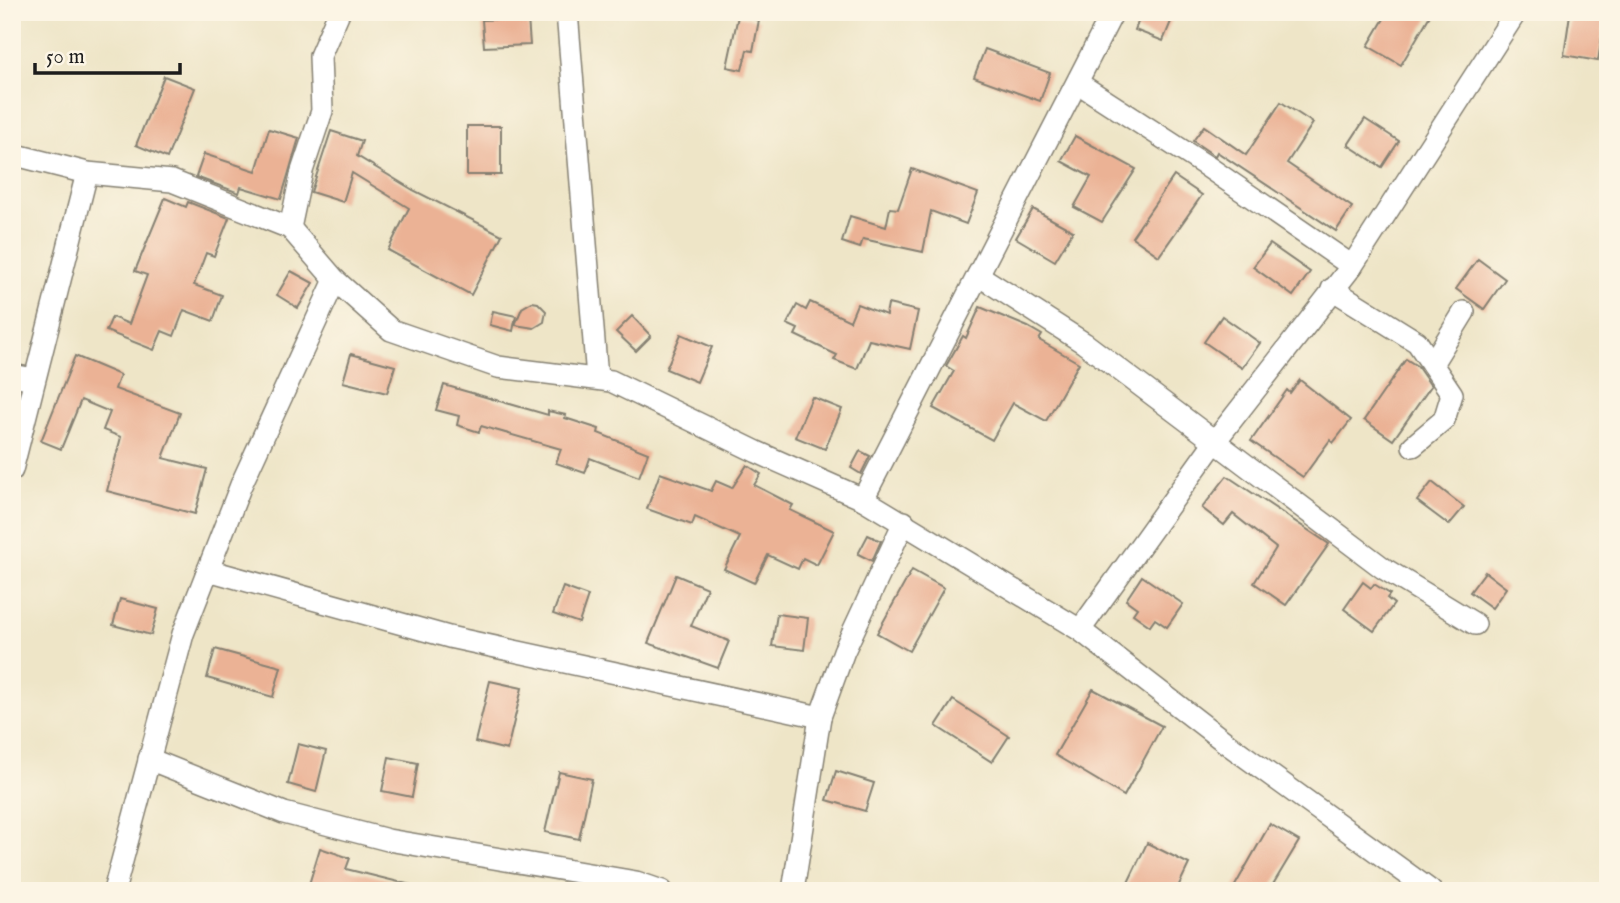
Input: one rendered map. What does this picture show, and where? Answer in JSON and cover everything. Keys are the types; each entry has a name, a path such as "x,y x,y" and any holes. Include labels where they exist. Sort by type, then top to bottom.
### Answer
{"street":[{"path":"290,228 302,171 322,111 320,56 338,12"},
{"path":"567,12 597,378"},
{"path":"863,499 1113,12"},
{"path":"1080,630 1216,440 1352,266 1516,12"},
{"path":"1078,83 1208,167 1352,266"},
{"path":"12,154 87,173 172,181 290,228 335,280 391,330 498,367 597,378 611,382 863,499 1080,630 1225,742 1431,891"},
{"path":"12,470 87,173"},
{"path":"978,275 1084,343 1383,568 1475,624"},
{"path":"114,891 183,634 241,485 335,280"},
{"path":"1332,289 1417,342 1452,394 1444,420 1413,446"},
{"path":"1432,363 1464,312"},
{"path":"12,375 34,379"},
{"path":"793,891 820,717 844,651 904,522"},
{"path":"208,570 449,637 820,717"},
{"path":"149,759 284,813 388,840 636,882 662,891"}],"building":[{"path":"1142,12 1175,12 1163,41 1135,30"},
{"path":"1388,12 1432,12 1401,65 1368,46"},
{"path":"1570,14 1605,19 1598,61 1564,55"},
{"path":"738,16 759,20 753,51 747,50 742,70 727,67"},
{"path":"528,18 530,45 484,47 482,20"},
{"path":"985,49 1050,73 1040,101 974,77"},
{"path":"164,76 195,88 167,158 136,145"},
{"path":"1281,102 1313,123 1287,163 1352,207 1336,231 1217,152 1215,156 1193,141 1204,126 1246,155"},
{"path":"1365,119 1399,141 1382,167 1348,145"},
{"path":"467,126 501,126 501,175 467,175"},
{"path":"269,129 299,138 281,199 241,187 239,193 196,177 204,154 256,171"},
{"path":"331,131 362,141 357,156 413,190 502,235 471,295 388,250 409,208 352,173 343,202 311,192"},
{"path":"1075,136 1136,169 1102,222 1074,207 1091,177 1061,161"},
{"path":"912,169 978,193 966,224 931,211 923,252 863,239 860,248 842,242 850,216 886,227 890,208 898,209"},
{"path":"1174,176 1202,195 1159,256 1132,237"},
{"path":"165,198 186,207 188,202 229,218 214,256 206,253 194,285 222,295 213,321 184,310 174,336 162,331 154,350 106,331 112,317 129,324 147,275 135,271"},
{"path":"1033,209 1073,231 1055,261 1016,238"},
{"path":"1270,244 1310,272 1293,296 1253,267"},
{"path":"1478,259 1505,279 1484,309 1456,289"},
{"path":"291,271 313,283 298,308 277,295"},
{"path":"532,302 538,303 546,311 544,322 534,328 515,325 522,308"},
{"path":"810,302 850,321 857,304 886,315 888,304 918,311 910,349 869,340 857,369 834,360 837,355 795,335 798,329 787,324 797,305 806,310"},
{"path":"980,307 1028,327 1042,335 1039,340 1079,363 1046,421 1013,403 992,440 933,408 954,371 946,366 963,336 966,338"},
{"path":"493,311 516,316 513,331 490,325"},
{"path":"632,316 651,336 636,351 616,332"},
{"path":"1222,316 1260,343 1242,368 1204,342"},
{"path":"681,334 712,347 697,382 666,369"},
{"path":"351,354 395,366 387,393 343,382"},
{"path":"75,356 120,375 115,389 180,413 163,458 207,469 195,514 107,491 121,437 103,430 110,412 81,400 61,449 41,441"},
{"path":"1406,359 1417,366 1431,386 1393,440 1364,420"},
{"path":"1300,380 1351,420 1333,443 1330,440 1303,477 1251,441 1287,390 1290,393"},
{"path":"444,385 548,415 548,411 566,415 565,418 599,429 598,433 648,453 639,477 590,458 585,473 556,463 561,449 481,426 479,432 457,425 459,416 436,410"},
{"path":"812,397 842,409 825,449 795,437"},
{"path":"860,451 870,456 861,474 851,468"},
{"path":"747,465 761,474 754,485 793,505 790,510 834,531 817,565 803,558 798,569 768,555 754,583 724,569 740,537 695,517 692,525 647,509 660,473 711,491 716,481 732,488"},
{"path":"1227,476 1329,544 1286,605 1254,583 1276,548 1233,514 1224,525 1202,508"},
{"path":"1432,482 1464,507 1449,525 1417,501"},
{"path":"868,535 881,541 872,561 858,554"},
{"path":"912,570 944,588 909,651 877,633"},
{"path":"1485,572 1506,588 1492,608 1470,592"},
{"path":"676,575 707,588 691,626 729,641 718,668 648,643"},
{"path":"1142,576 1183,604 1167,627 1155,619 1150,626 1133,614 1137,608 1126,600"},
{"path":"1363,582 1371,588 1374,584 1390,594 1387,598 1394,604 1374,631 1344,609"},
{"path":"563,587 588,596 579,623 553,614"},
{"path":"120,599 158,609 151,635 113,625"},
{"path":"777,614 808,618 804,650 772,646"},
{"path":"215,649 281,667 273,697 207,678"},
{"path":"490,681 522,688 507,750 475,742"},
{"path":"1093,689 1162,726 1124,796 1055,755"},
{"path":"953,700 1009,736 992,762 936,726"},
{"path":"298,744 326,751 316,792 288,784"},
{"path":"389,757 418,763 412,797 382,791"},
{"path":"836,771 874,783 865,811 827,800"},
{"path":"559,772 592,779 579,839 545,832"},
{"path":"1270,824 1299,841 1269,891 1232,891"},
{"path":"1147,843 1189,864 1176,891 1124,891"},
{"path":"320,848 350,858 346,869 411,885 410,891 307,891"}]}
